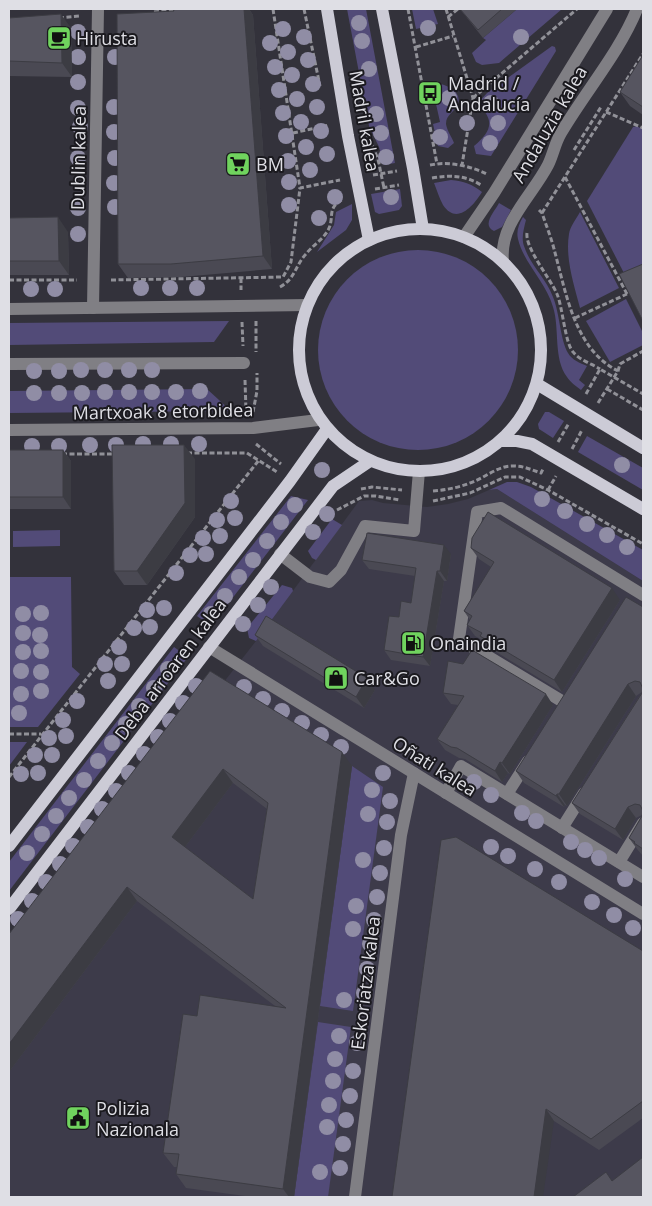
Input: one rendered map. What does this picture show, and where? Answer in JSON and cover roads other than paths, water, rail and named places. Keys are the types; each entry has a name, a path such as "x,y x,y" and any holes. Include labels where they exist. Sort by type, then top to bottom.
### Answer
{"main road":[{"name":"Madril kalea","path":"327,9 348,136 369,240"},
{"path":"382,9 414,168 423,228"},
{"path":"423,228 444,231 464,237 484,247 503,261 518,278 529,297 537,318 541,340 541,355 536,384 523,415 501,441 477,458 449,468 419,472 394,469 370,461 347,448 323,425 305,389 298,361 299,333 307,305 317,285 332,267 349,252 369,240 395,231 423,228"},
{"path":"536,384 643,448"},
{"name":"Deba arroaren kalea","path":"9,846 290,481 323,425"},
{"path":"501,441 518,441 532,444 643,509"},
{"name":"Deba arroaren kalea","path":"9,909 333,486 370,461"}],"street":[{"name":"Dublin kalea","path":"93,308 98,9"},
{"name":"Andaluzia kalea","path":"464,237 502,181 607,9"},
{"name":"Andaluzia kalea","path":"503,261 504,240 519,208 547,166 560,135 637,9"},
{"path":"9,309 307,305"},
{"path":"9,364 244,362"},
{"name":"Martxoak 8 etorbidea","path":"9,430 253,428 323,425"},
{"path":"280,554 310,577 329,582 340,570 365,526 414,532 419,472"},
{"path":"565,703 459,639 477,512 501,508 636,594"},
{"name":"Oñati kalea","path":"209,647 643,914"},
{"path":"507,794 533,753"},
{"path":"446,793 461,766 643,877"},
{"name":"Eskoriatza kalea","path":"355,1197 401,835 414,773"},
{"path":"562,828 593,780"},
{"path":"619,862 643,823"}],"place":[{"name":"Hirusta","path":"59,38"},
{"name":"Madrid / Andalucía","path":"430,93"},
{"name":"BM","path":"238,164"},
{"name":"Onaindia","path":"413,643"},
{"name":"Car&Go","path":"336,678"},
{"name":"Polizia Nazionala","path":"78,1118"}]}
